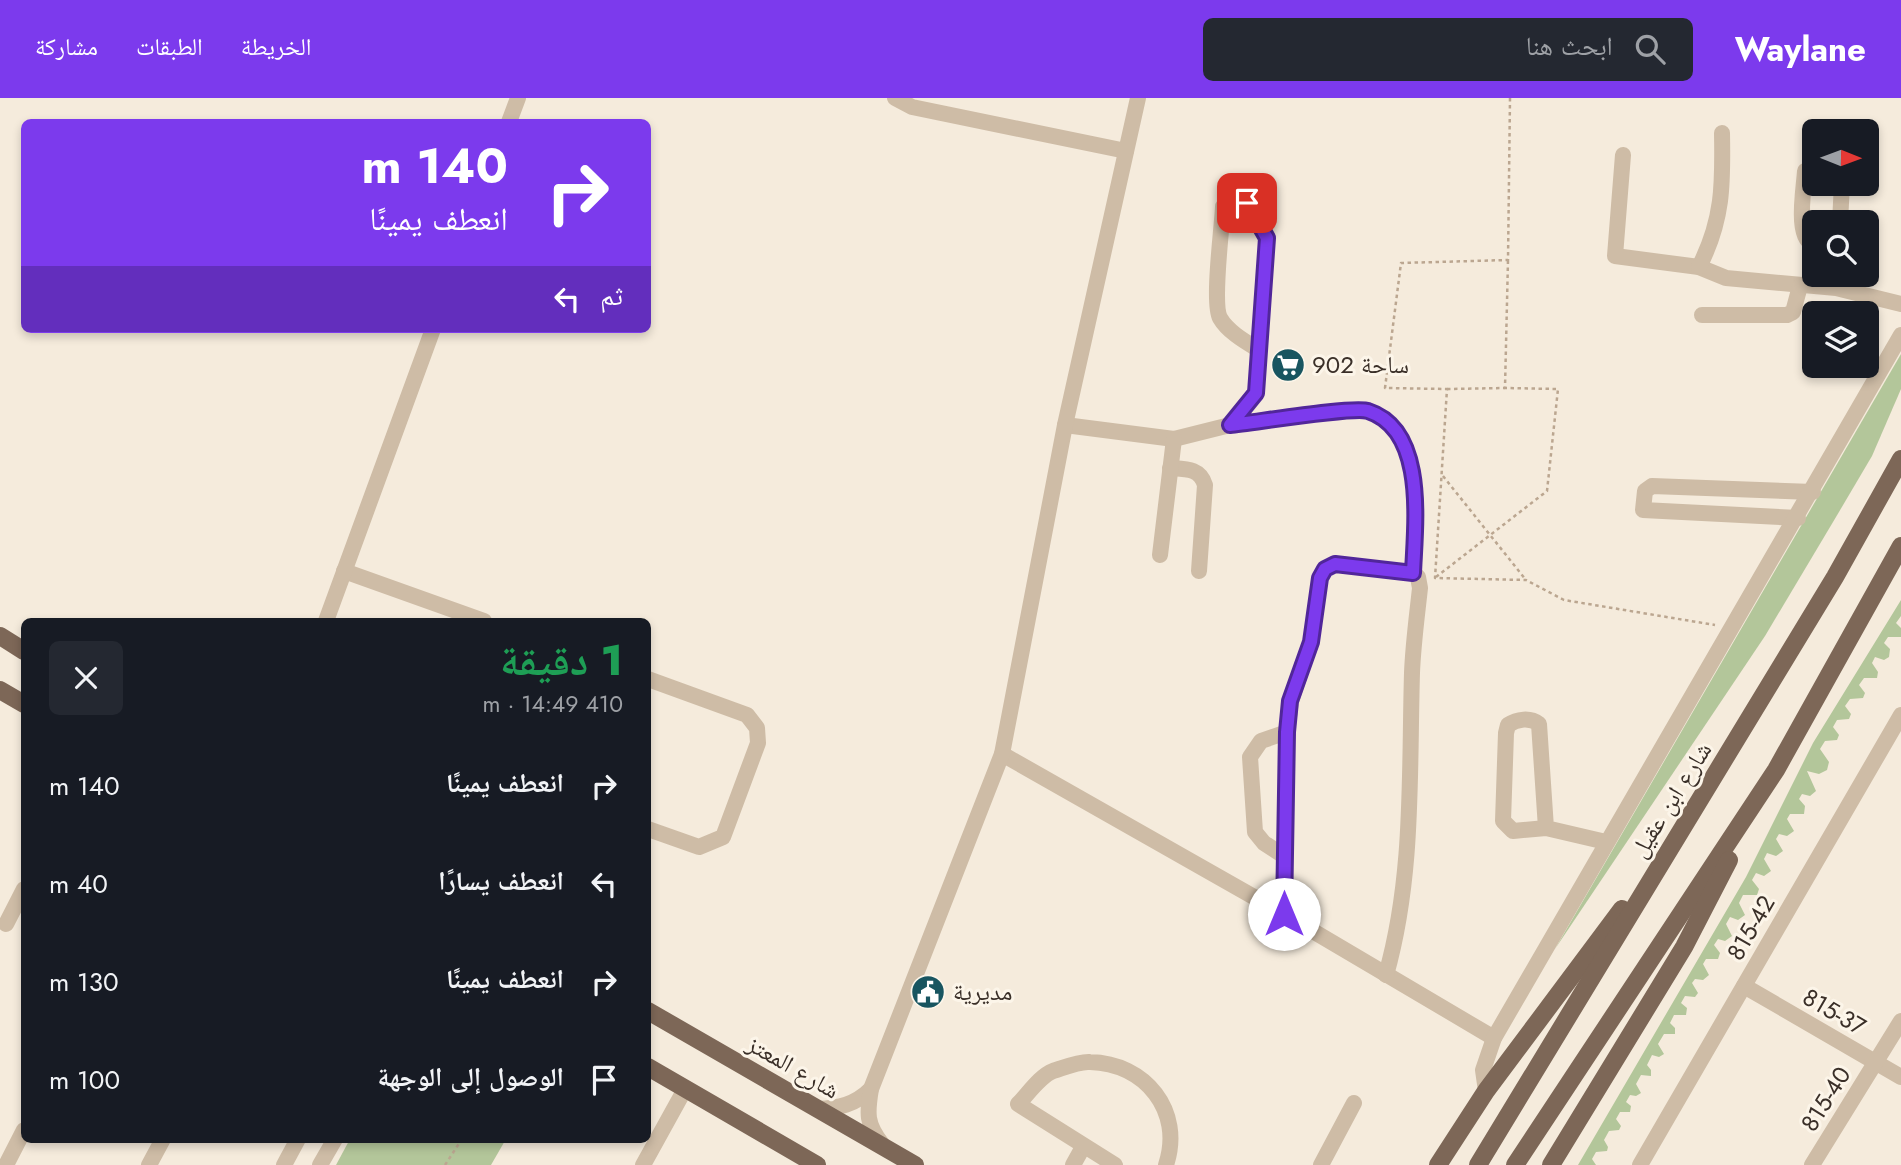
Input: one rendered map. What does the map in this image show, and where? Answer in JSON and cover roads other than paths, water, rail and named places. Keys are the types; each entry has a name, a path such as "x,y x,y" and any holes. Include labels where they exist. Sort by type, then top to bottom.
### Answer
{"main road":[{"name":"شارع ابن عقيل","path":"1478,1165 1835,577 1901,459"},
{"path":"1550,1165 1684,947 1776,769 1901,546"},
{"path":"1885,574 1901,559"},
{"path":"0,636 21,649"},
{"path":"0,690 21,703"},
{"path":"1515,1165 1776,769"},
{"path":"1438,1165 1486,1091 1671,845"},
{"name":"شارع المعتز","path":"651,1013 915,1165"},
{"path":"651,1069 817,1165"}],"street":[{"path":"510,119 519,98"},
{"path":"895,98 912,107 1126,151"},
{"path":"885,1148 871,1130 868,1110 871,1089 1002,754 1065,425 1138,98"},
{"path":"1699,267 1708,250 1724,193 1722,133"},
{"path":"1623,155 1615,256 1699,267 1727,278 1800,286 1793,312 1787,315 1702,315"},
{"path":"1230,425 1256,393 1267,238 1247,203 1231,203 1223,207 1218,295 1220,317 1240,339 1259,350"},
{"path":"1854,287 1901,303"},
{"path":"327,618 432,333"},
{"path":"1486,1091 1483,1070 1494,1038 1606,842 1798,519 1901,335"},
{"path":"1065,425 1174,439 1230,425 1366,410 1387,421 1404,439 1416,501 1413,573"},
{"path":"1160,555 1174,439"},
{"path":"1170,468 1195,470 1205,485 1199,571"},
{"path":"1798,519 1643,510 1641,504 1644,491 1652,486 1812,492"},
{"path":"1748,516 1751,490"},
{"path":"1284,914 1287,732 1290,701 1311,642 1320,578 1325,569 1335,564 1413,573 1418,577 1420,588 1412,672 1412,765 1405,885 1397,935 1386,975"},
{"path":"344,572 475,618"},
{"path":"651,681 747,715 757,728 758,743 723,837 699,847 651,830"},
{"name":"815-42","path":"1640,1165 1901,715"},
{"path":"1546,828 1539,724 1534,720 1516,720 1508,725 1506,733 1503,821 1513,831 1546,828 1606,842"},
{"path":"1284,856 1264,843 1255,832 1250,757 1261,741 1287,732"},
{"path":"1002,754 1284,914 1494,1038"},
{"path":"2,926 21,894"},
{"name":"815-37","path":"1744,986 1901,1077"},
{"name":"815-40","path":"1812,1165 1901,1021"},
{"path":"1115,1165 1018,1104 1050,1072 1088,1061 1129,1070 1158,1093 1168,1120 1170,1152 1166,1165"},
{"path":"643,1165 685,1089"},
{"path":"817,1109 839,1108 860,1099 871,1089"},
{"path":"1321,1165 1354,1104"},
{"path":"6,1165 21,1136"},
{"path":"149,1165 161,1143"},
{"path":"284,1165 296,1143"},
{"path":"320,1165 333,1143"},
{"path":"1073,1165 1083,1147"}],"place":[{"name":"ساحة 902","path":"1288,365"},
{"name":"مديرية","path":"928,992"}]}
